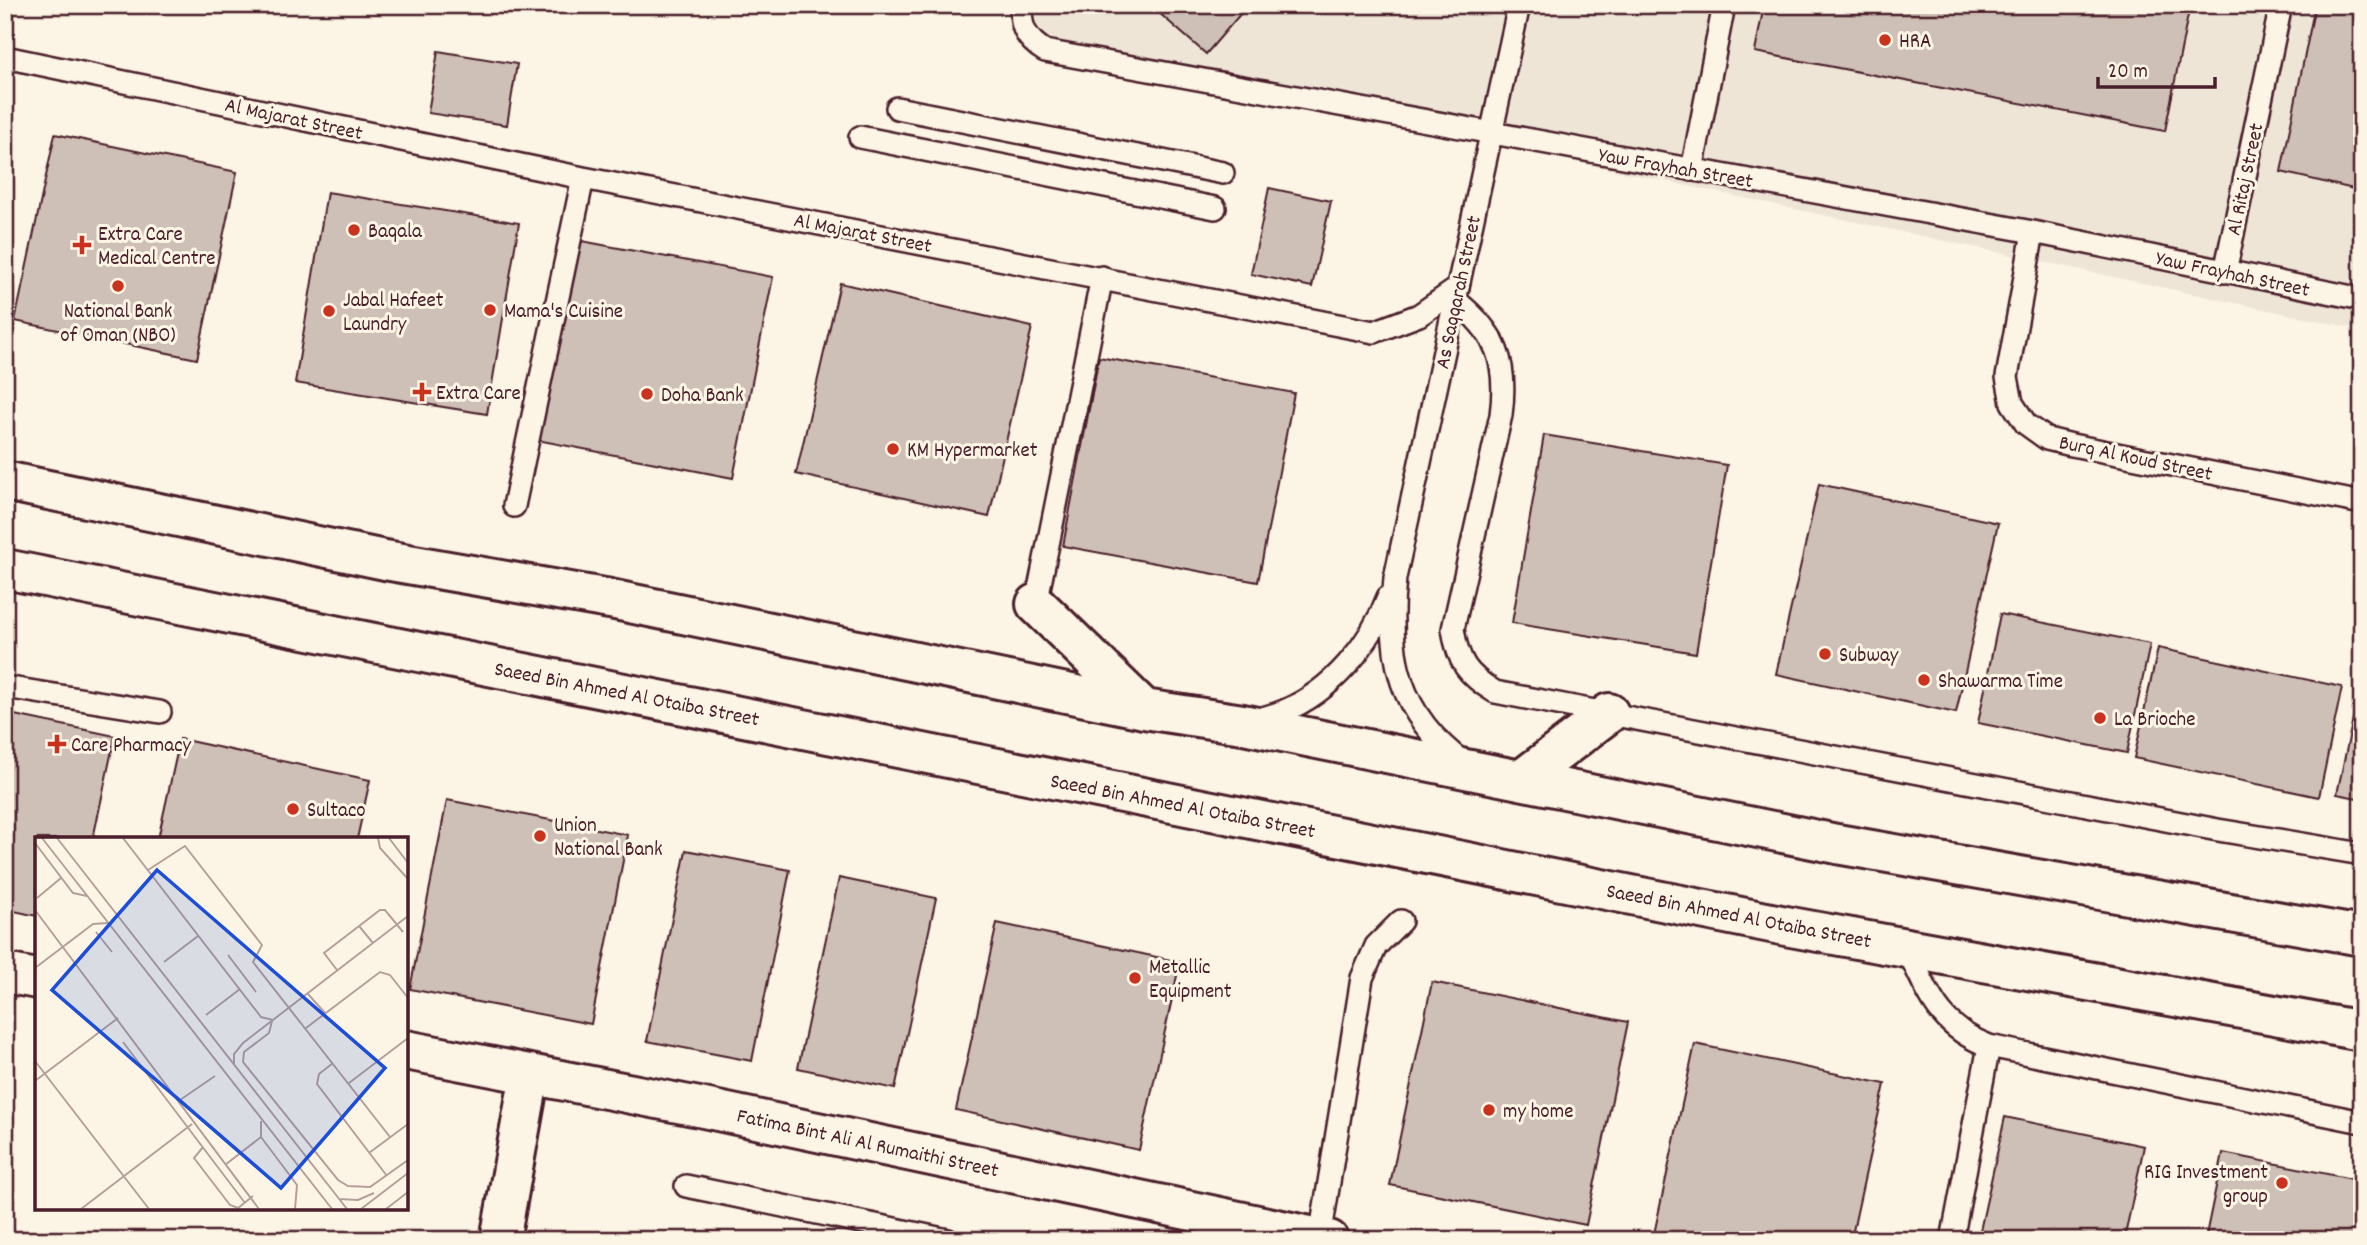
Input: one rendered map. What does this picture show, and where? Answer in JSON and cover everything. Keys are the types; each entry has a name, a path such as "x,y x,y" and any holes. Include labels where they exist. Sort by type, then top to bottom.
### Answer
{"main road":[{"path":"5,481 385,560 610,599 1143,709 1243,724 1837,844 2362,936"},
{"name":"Saeed Bin Ahmed Al Otaiba Street","path":"5,569 1791,927 2362,1031"},
{"path":"1036,604 1143,709"},
{"path":"1521,780 1609,713"},
{"path":"5,972 35,979"},
{"name":"Fatima Bint Ali Al Rumaithi Street","path":"408,1050 727,1112 1325,1239"},
{"path":"500,1240 530,1074"}],"lane":[{"name":"Yaw Frayhah Street","path":"1022,5 1020,16 1024,31 1033,43 1045,51 2033,232 2362,299"},
{"name":"As Saqqarah Street","path":"1476,771 1446,749 1421,722 1403,688 1393,652 1391,615 1395,578 1519,5"},
{"path":"1692,170 1724,5"},
{"name":"Al Ritaj Street","path":"2225,272 2281,5"},
{"name":"Al Majarat Street","path":"5,57 583,178 1374,332 1419,315 1457,294"},
{"path":"897,108 1223,173"},
{"path":"860,137 1215,208"},
{"path":"514,506 583,178"},
{"name":"Burq Al Koud Street","path":"2033,232 2007,377 2012,402 2026,424 2047,439 2072,445 2362,503"},
{"path":"1036,604 1102,277"},
{"path":"1457,294 1492,338 1501,362 1505,389 1454,629 1456,649 1465,667 1478,681 1495,692 2218,830 2362,854"},
{"name":"As Saqqarah Street","path":"1243,724 1285,710 1323,687 1355,657 1379,620 1395,578"},
{"path":"5,687 160,712"},
{"path":"1325,1239 1362,978 1377,946 1387,932 1401,921"},
{"path":"1906,947 1944,1018 1958,1031 1989,1046 2362,1122"},
{"path":"1952,1240 1989,1046"},
{"path":"686,1186 948,1240"}],"shaded area":[{"path":"1026,5 2362,5 2362,330 1528,152 1268,102 1021,42"}],"building":[{"path":"1150,5 1248,5 1206,54"},
{"path":"1338,5 1358,5 1350,15"},
{"path":"1764,5 2190,5 2165,131 1755,52"},
{"path":"2315,5 2362,5 2362,191 2281,172"},
{"path":"438,51 517,64 507,125 428,113"},
{"path":"55,134 237,172 197,359 15,321"},
{"path":"1269,188 1331,201 1312,287 1251,274"},
{"path":"327,192 519,223 487,414 295,383"},
{"path":"571,239 773,277 733,478 532,439"},
{"path":"840,283 1032,327 989,517 796,474"},
{"path":"1099,357 1294,393 1258,582 1063,546"},
{"path":"1544,435 1727,465 1696,653 1512,623"},
{"path":"1819,484 1998,523 1956,713 1776,674"},
{"path":"2000,614 2150,644 2127,753 1978,723"},
{"path":"2158,648 2342,687 2319,797 2134,758"},
{"path":"2359,690 2362,691 2362,799 2337,794"},
{"path":"5,713 115,736 93,837 35,837 35,916 5,909"},
{"path":"180,739 370,780 357,837 158,837"},
{"path":"447,800 628,835 591,1024 410,989"},
{"path":"686,850 790,870 752,1061 647,1041"},
{"path":"839,878 936,898 895,1089 798,1068"},
{"path":"997,923 1180,962 1139,1150 956,1110"},
{"path":"1432,982 1628,1022 1586,1225 1390,1185"},
{"path":"1695,1044 1885,1084 1851,1240 1679,1240 1654,1234"},
{"path":"2005,1117 2144,1146 2124,1240 1978,1240"},
{"path":"2223,1153 2362,1181 2362,1217 2357,1240 2205,1240"}],"place":[{"name":"HRA","path":"1885,40"},
{"name":"Baqala","path":"354,230"},
{"name":"Extra Care Medical Centre","path":"82,245"},
{"name":"National Bank of Oman (NBO)","path":"118,286"},
{"name":"Mama's Cuisine","path":"490,310"},
{"name":"Jabal Hafeet Laundry","path":"329,311"},
{"name":"Extra Care","path":"422,392"},
{"name":"Doha Bank","path":"647,394"},
{"name":"KM Hypermarket","path":"893,449"},
{"name":"Subway","path":"1825,654"},
{"name":"Shawarma Time","path":"1924,680"},
{"name":"La Brioche","path":"2100,718"},
{"name":"Care Pharmacy","path":"57,744"},
{"name":"Sultaco","path":"293,809"},
{"name":"Union National Bank","path":"540,836"},
{"name":"Metallic Equipment","path":"1135,978"},
{"name":"my home","path":"1489,1110"},
{"name":"RIG Investment group","path":"2282,1183"}]}
